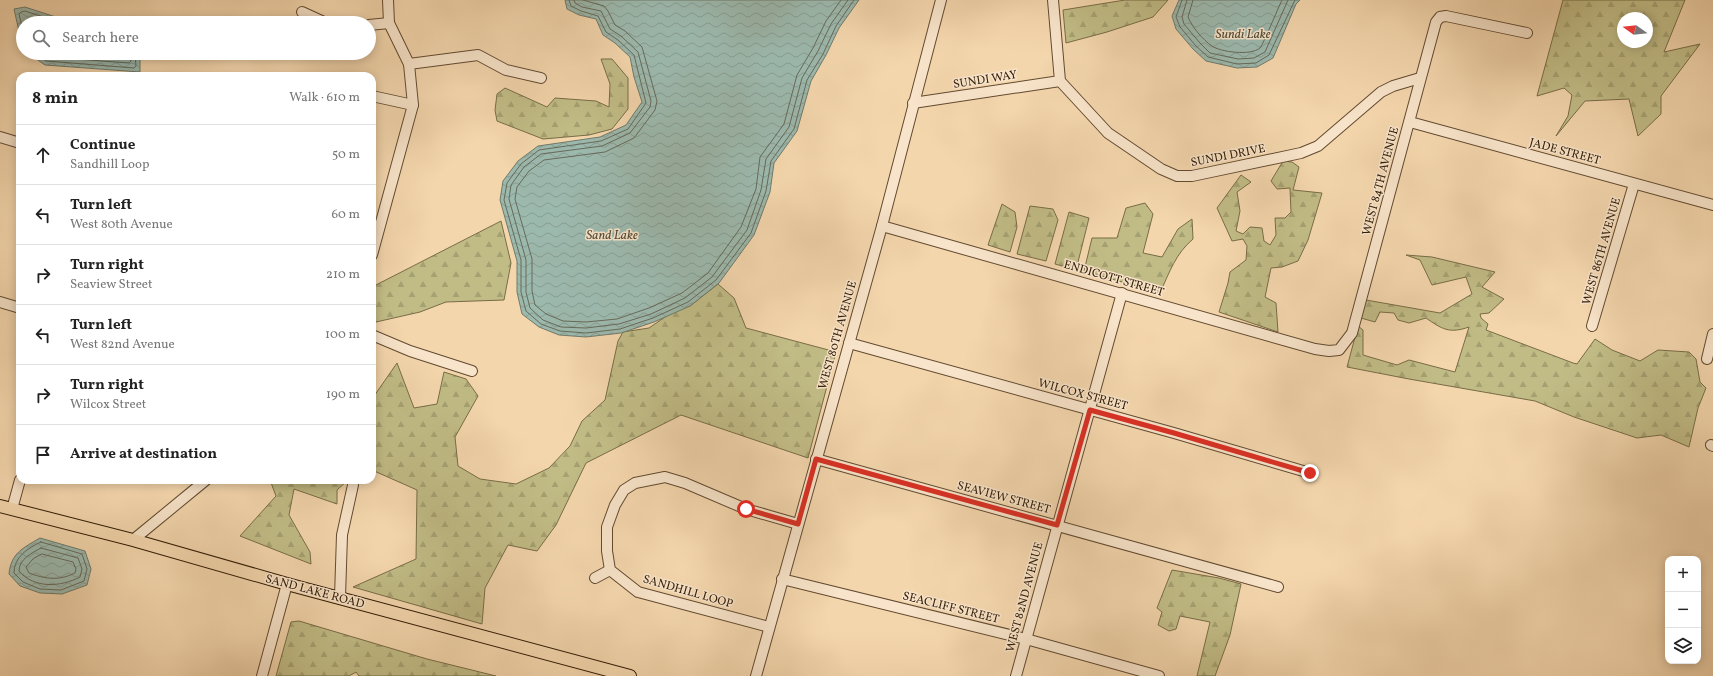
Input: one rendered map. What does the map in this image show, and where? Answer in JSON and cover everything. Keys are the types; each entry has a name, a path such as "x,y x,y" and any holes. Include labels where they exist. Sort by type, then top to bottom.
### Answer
{"main road":[{"name":"SAND LAKE ROAD","path":"0,506 133,540 287,584 630,676"}],"street":[{"path":"376,240 413,105 409,64 389,23 388,0"},
{"name":"WEST 80TH AVENUE","path":"756,676 782,578 882,226 940,0"},
{"path":"1053,0 1060,81"},
{"path":"302,12 311,16"},
{"name":"WEST 84TH AVENUE","path":"1340,350 1352,333 1436,22 1440,17 1446,16 1527,34"},
{"path":"376,24 389,23"},
{"path":"409,64 478,55 506,70 541,78"},
{"name":"SUNDI DRIVE","path":"1060,81 1108,134 1161,169 1177,176 1192,176 1301,153 1318,146 1381,92 1393,86 1420,78"},
{"name":"SUNDI WAY","path":"913,103 1060,81"},
{"path":"376,97 413,105"},
{"name":"JADE STREET","path":"1410,122 1713,205"},
{"path":"0,137 16,142"},
{"name":"WEST 86TH AVENUE","path":"1592,326 1634,184"},
{"name":"ENDICOTT STREET","path":"882,226 1315,349 1329,351 1340,350"},
{"name":"WEST 82ND AVENUE","path":"1016,676 1122,293"},
{"path":"0,302 16,307"},
{"path":"1707,359 1713,334"},
{"path":"376,336 410,351 472,371"},
{"name":"WILCOX STREET","path":"849,343 1174,433 1310,473"},
{"name":"SEAVIEW STREET","path":"816,459 1278,587"},
{"path":"595,578 610,570 606,551 607,527 615,505 624,490 634,483 665,477 685,483 746,509 798,524"},
{"path":"12,510 19,484"},
{"path":"133,540 201,484"},
{"path":"340,597 342,535 353,485"},
{"name":"SANDHILL LOOP","path":"610,570 638,592 769,627"},
{"name":"SEACLIFF STREET","path":"782,578 1026,639 1159,676"},
{"path":"262,676 287,584"}],"green space":[{"path":"1125,0 1168,0 1153,17 1107,32 1066,43 1063,10"},
{"path":"1563,0 1685,0 1664,52 1700,44 1661,96 1661,114 1638,136 1629,99 1585,101 1556,136 1568,116 1572,95 1564,88 1537,96"},
{"path":"601,59 612,59 628,78 628,109 612,129 589,135 543,139 497,121 495,110 497,94 505,88 547,107 555,98 596,101 609,107 610,84"},
{"path":"1283,161 1292,162 1299,167 1293,190 1322,193 1308,240 1298,261 1282,267 1271,268 1265,297 1276,303 1278,332 1219,312 1230,272 1246,260 1247,246 1243,239 1232,241 1217,208 1241,175 1251,182 1237,192 1240,211 1236,231 1243,234 1250,227 1262,228 1264,241 1270,245 1276,235 1275,218 1285,218 1291,212 1290,188 1277,189 1271,181"},
{"path":"1145,203 1153,214 1143,253 1162,257 1178,229 1192,219 1193,239 1177,257 1160,293 1084,271 1092,238 1117,238 1126,208"},
{"path":"1002,204 1015,212 1017,227 1010,252 988,245"},
{"path":"1030,206 1053,209 1058,220 1046,261 1017,254"},
{"path":"1069,212 1089,218 1076,270 1055,264"},
{"path":"501,221 511,263 504,300 446,302 420,312 376,322 376,285"},
{"path":"1406,255 1432,257 1495,272 1482,287 1504,299 1489,313 1480,314 1481,318 1488,324 1486,330 1573,363 1577,364 1595,339 1612,350 1640,361 1658,350 1689,352 1696,359 1700,382 1706,388 1698,408 1689,447 1661,435 1637,438 1574,417 1535,401 1347,367 1358,326 1363,330 1363,355 1397,365 1409,360 1455,372 1469,327 1456,330 1441,328 1426,318 1409,323 1398,320 1394,313 1380,312 1375,322 1361,318 1366,300 1440,313 1472,294 1466,277 1432,285 1420,260"},
{"path":"718,284 734,298 746,328 836,352 808,458 681,415 586,463 556,525 537,551 508,545 485,588 482,624 353,587 416,559 417,490 376,472 376,393 397,363 414,408 437,404 444,372 466,379 478,396 455,437 458,466 480,479 516,484 549,468 570,446 582,421 605,400 618,341 623,332 649,328 671,313 690,306"},
{"path":"272,484 344,484 337,490 337,504 294,489 289,515 310,552 311,564 240,536 276,496"},
{"path":"1172,570 1219,578 1241,584 1230,635 1215,676 1197,676 1210,622 1180,616 1176,629 1169,631 1158,625 1162,612 1157,608"},
{"path":"299,621 427,659 496,676 359,676 356,672 349,676 276,676 291,622"}],"water":[{"name":"Sand Lake","path":"565,0 859,0 839,28 811,81 797,131 774,163 770,192 754,235 719,283 690,306 654,322 621,333 586,337 559,335 539,327 522,314 517,292 517,261 500,200 503,181 518,161 538,146 600,137 626,125 642,102 634,77 630,57 615,43 603,35 596,19 579,15 567,9"},
{"name":"Sundi Lake","path":"1179,0 1300,0 1296,4 1273,58 1257,67 1237,68 1206,61 1193,49 1176,29 1172,16"},
{"path":"25,7 53,16 16,16 16,18 14,9"},
{"path":"38,60 140,60 140,72 45,65"},
{"path":"40,538 85,551 91,569 87,585 62,594 40,593 20,586 9,574 12,561 23,548"}],"route":[{"path":"746,509 798,524 816,459 1057,525 1090,410 1310,473"}]}
